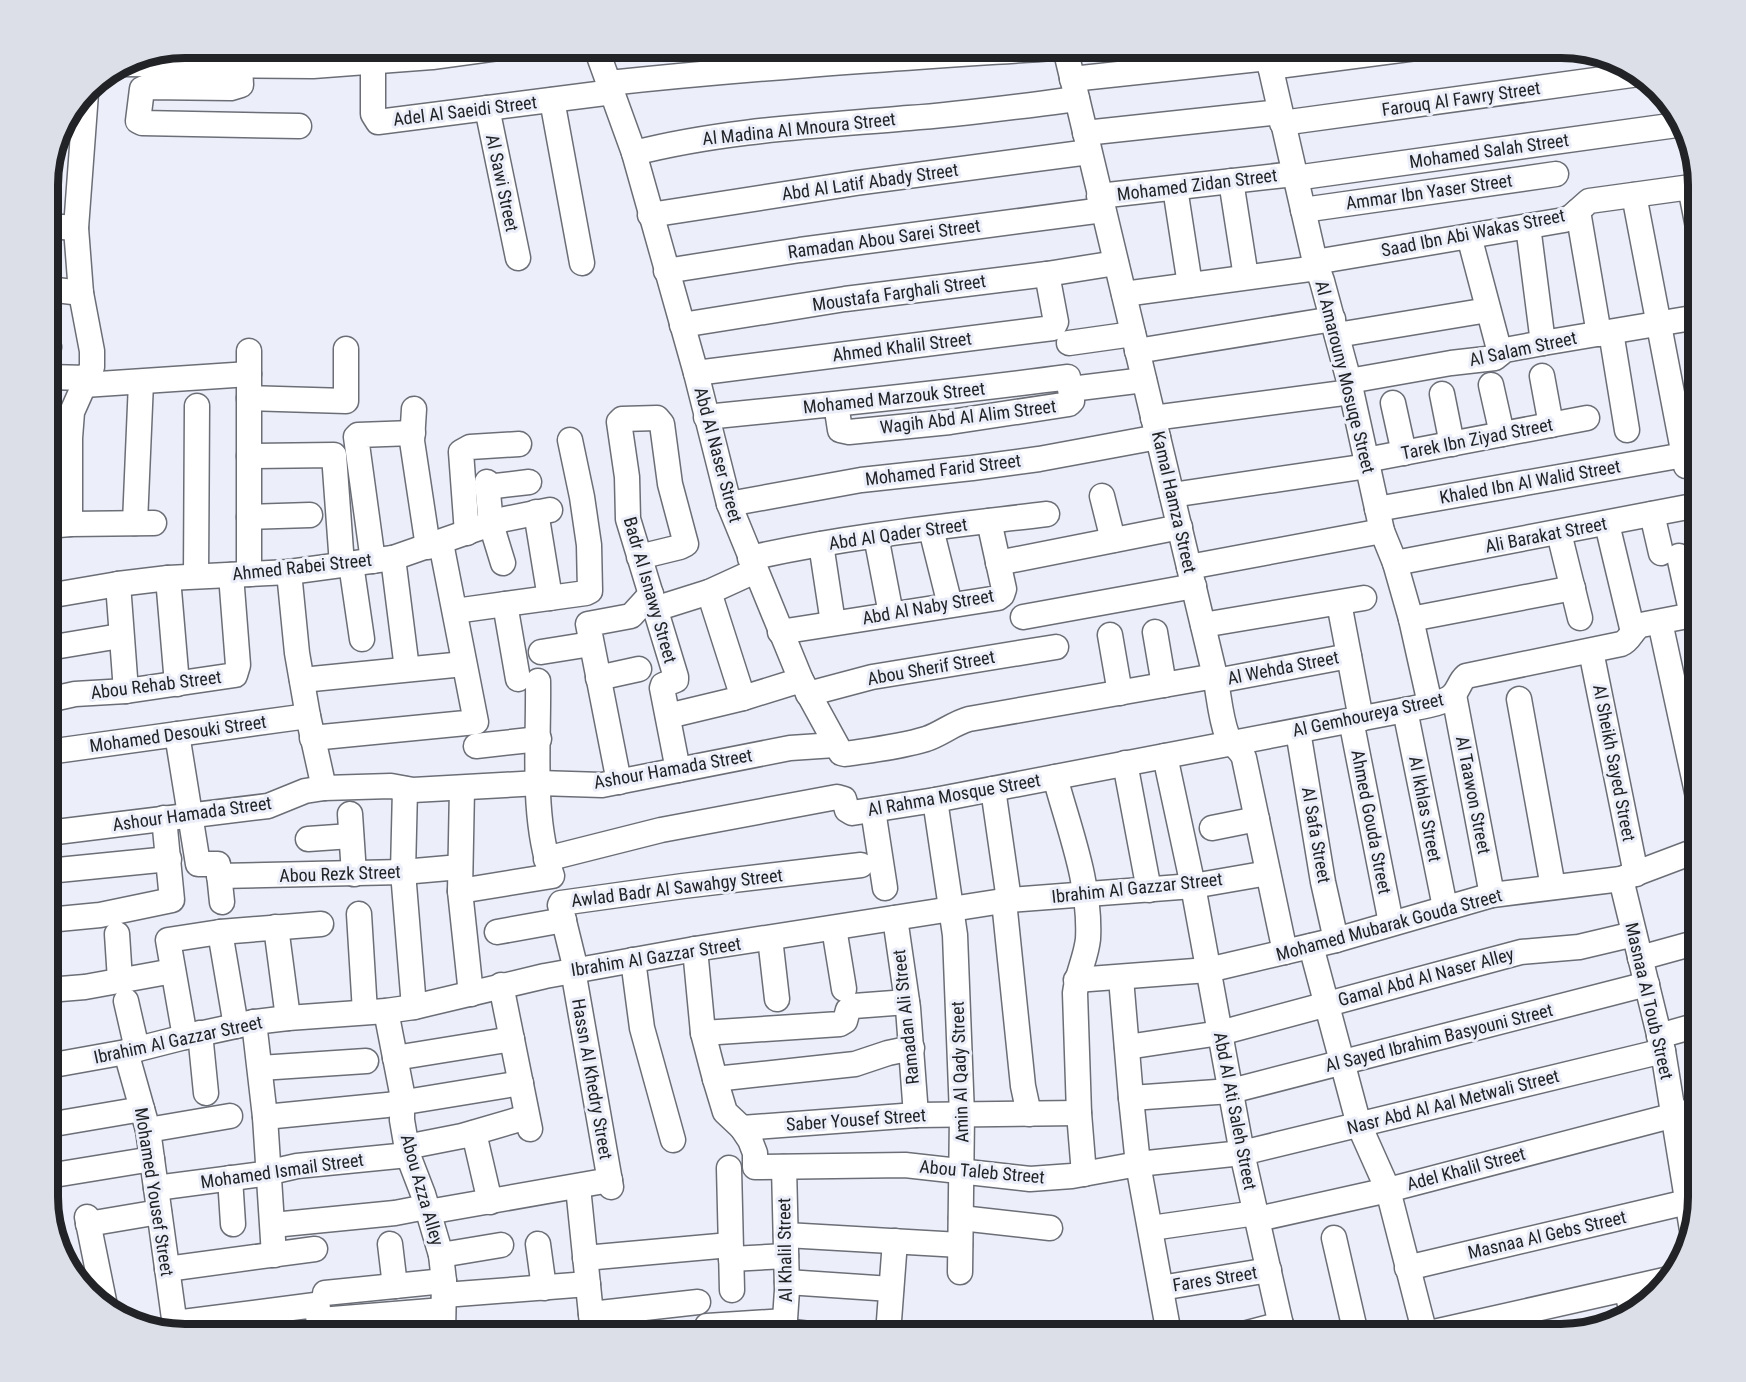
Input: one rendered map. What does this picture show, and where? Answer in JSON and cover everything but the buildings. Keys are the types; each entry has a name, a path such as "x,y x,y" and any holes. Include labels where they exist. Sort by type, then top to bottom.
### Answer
{"street":[{"name":"Adel Al Saeidi Street","path":"366,59 373,114 378,122 552,100 690,74 893,58"},
{"name":"Kamal Hamza Street","path":"1068,58 1216,679 1226,733 1244,758 1286,952"},
{"name":"Al Madina Al Mnoura Street","path":"634,153 668,144 738,132 919,117 1267,58"},
{"name":"Al Amarouny Mosuqe Street","path":"1268,58 1316,265 1335,327 1380,520 1411,620 1430,704"},
{"path":"231,59 313,66 360,59"},
{"path":"600,59 634,153"},
{"path":"249,60 241,85 231,88 147,87 142,89 138,121 141,123 299,126"},
{"name":"Farouq Al Fawry Street","path":"1087,143 1625,76"},
{"path":"231,88 231,125"},
{"path":"552,100 582,263"},
{"name":"Al Sawi Street","path":"487,108 518,258"},
{"path":"85,109 76,228 81,293 92,351 92,367 72,412 59,525 145,523 141,382"},
{"name":"Mohamed Salah Street","path":"1295,176 1672,126"},
{"name":"Abd Al Latif Abady Street","path":"650,215 856,183 1087,143"},
{"name":"Abd Al Naser Street","path":"634,153 696,373 729,504 804,687 836,745"},
{"name":"Ammar Ibn Yaser Street","path":"1303,210 1556,174"},
{"name":"Mohamed Zidan Street","path":"1101,203 1175,188 1295,176"},
{"path":"1231,181 1246,277"},
{"name":"Saad Ibn Abi Wakas Street","path":"1124,294 1246,277 1564,220 1571,217 1589,201 1688,187"},
{"path":"1175,188 1190,285"},
{"path":"1634,195 1659,324"},
{"name":"Ramadan Abou Sarei Street","path":"666,271 1101,203"},
{"path":"1578,211 1628,430"},
{"path":"1528,226 1543,343"},
{"path":"59,227 76,228"},
{"path":"1469,236 1500,353"},
{"name":"Moustafa Farghali Street","path":"682,325 845,299 1047,274 1116,263"},
{"name":"Ahmed Khalil Street","path":"696,373 1053,328 1056,322 1047,274"},
{"path":"59,290 81,293"},
{"path":"1069,343 1135,343 1335,327 1488,310"},
{"name":"Al Salam Street","path":"1156,427 1451,363 1495,358 1504,351 1543,343 1688,319"},
{"name":"Khaled Ibn Al Walid Street","path":"1023,617 1191,576 1380,520 1685,460 1659,324"},
{"path":"249,398 346,401 346,349"},
{"path":"59,378 86,382 141,382 249,362 249,517 240,575"},
{"path":"1542,376 1551,425"},
{"name":"Wagih Abd Al Alim Street","path":"836,404 840,430 849,432 950,422 1069,404 1072,401 1071,389 1144,380"},
{"path":"1491,385 1502,434"},
{"path":"1442,394 1452,444"},
{"path":"1393,403 1404,453"},
{"name":"Mohamed Marzouk Street","path":"706,417 836,404"},
{"path":"196,576 197,406"},
{"path":"302,680 464,664 455,611 434,545 413,451 414,409"},
{"name":"Badr Al Isnawy Street","path":"639,557 686,544 670,484 661,421 657,418 621,419 619,423 627,477 627,513 639,557 676,677 676,680 663,685 662,688 678,770"},
{"name":"Tarek Ibn Ziyad Street","path":"1172,495 1367,463 1404,453 1587,418"},
{"name":"Mohamed Farid Street","path":"729,504 861,480 1039,459 1156,427"},
{"path":"362,639 365,562 356,437 358,435 413,433"},
{"path":"455,611 586,593 591,587 589,545 570,441"},
{"path":"467,533 461,452 470,447 519,444"},
{"path":"249,456 334,454 365,562 407,669"},
{"path":"503,563 490,524 487,484 529,482"},
{"path":"1102,496 1113,540"},
{"name":"Ali Barakat Street","path":"1395,563 1688,507"},
{"name":"Ahmed Rabei Street","path":"59,594 168,578 290,572 365,562 434,545 490,524 543,511 550,598"},
{"name":"Abd Al Qader Street","path":"653,601 709,592 752,564 821,544 1047,514"},
{"path":"1652,514 1688,598"},
{"path":"249,517 310,515"},
{"name":"Abd Al Naby Street","path":"780,632 1000,597 1004,589 989,521"},
{"path":"1607,524 1633,632"},
{"path":"998,563 1180,528"},
{"path":"931,529 950,605"},
{"path":"1559,533 1580,618"},
{"path":"876,536 891,614"},
{"path":"821,544 833,623"},
{"path":"290,572 297,653 324,788"},
{"name":"Abou Rehab Street","path":"59,697 126,691 235,675 238,665 240,575"},
{"path":"168,578 177,684"},
{"path":"118,584 120,636 126,691"},
{"path":"1411,620 1573,588"},
{"path":"709,592 743,698"},
{"path":"1203,626 1364,598"},
{"path":"619,782 591,644 589,622 627,617 653,601"},
{"name":"Ahmed Gouda Street","path":"1339,603 1349,656 1356,720 1391,923"},
{"path":"505,604 528,680 539,739 539,811 549,868"},
{"name":"Al Gemhoureya Street","path":"1231,743 1430,704 1447,699 1454,694 1466,676 1625,642 1641,625 1688,616"},
{"path":"1660,622 1688,751"},
{"path":"1155,633 1164,685"},
{"path":"1110,635 1120,693"},
{"path":"59,646 120,636"},
{"path":"541,652 591,644"},
{"name":"Abou Sherif Street","path":"668,716 743,698 804,687 1056,647"},
{"name":"Al Sheikh Sayed Street","path":"1591,651 1628,877"},
{"name":"Al Wehda Street","path":"1216,679 1349,656"},
{"name":"Mohamed Desouki Street","path":"59,750 177,734 476,722 464,664"},
{"path":"598,678 639,669"},
{"name":"Ashour Hamada Street","path":"59,832 268,806 305,791 324,788 391,786 405,789 462,788 539,783 602,785 790,748 836,745 841,753 845,754 903,744 942,733 969,719 1164,685 1216,679"},
{"name":"Al Taawon Street","path":"1454,694 1492,896"},
{"path":"1519,699 1553,887"},
{"name":"Al Ikhlas Street","path":"1405,710 1445,907"},
{"name":"Al Safa Street","path":"1298,730 1323,882 1336,940"},
{"path":"177,734 198,864 218,864 222,902"},
{"path":"476,746 539,739"},
{"name":"Al Rahma Mosque Street","path":"460,891 549,868 661,830 837,797 844,799 849,812 873,810 1231,743"},
{"name":"Abd Al Ati Saleh Street","path":"1165,756 1193,886 1242,1153 1281,1324"},
{"path":"1125,763 1149,890"},
{"path":"1055,777 1086,894 1087,947 1076,980 1079,1113 1084,1174"},
{"path":"462,788 460,891 471,994"},
{"path":"405,789 403,872 414,1007"},
{"path":"993,789 1007,901 1023,1086 1029,1114"},
{"name":"Amin Al Qady Street","path":"935,800 955,935 962,1115 960,1272"},
{"path":"873,810 885,888"},
{"path":"59,919 100,915 172,900 164,818"},
{"path":"1212,828 1257,819"},
{"path":"308,839 350,825 354,874"},
{"name":"Mohamed Mubarak Gouda Street","path":"1076,980 1208,970 1336,940 1445,907 1492,896 1628,877 1688,854"},
{"path":"59,870 169,859"},
{"name":"Awlad Badr Al Sawahgy Street","path":"574,970 560,905 562,903 861,865"},
{"name":"Abou Rezk Street","path":"219,876 354,874 460,867"},
{"name":"Ibrahim Al Gazzar Street","path":"59,1064 131,1051 245,1024 414,1007 574,970 695,949 1007,901 1193,886 1268,873"},
{"name":"Masnaa Al Toub Street","path":"1628,877 1634,934 1661,1043 1688,1186"},
{"name":"Abou Azza Alley","path":"359,914 376,1012 395,1058 402,1093 407,1151 441,1255 442,1324"},
{"name":"Ramadan Ali Street","path":"895,918 912,1048 916,1115"},
{"path":"497,932 564,920"},
{"path":"206,1093 193,1035 173,971 168,940 220,932 321,924"},
{"path":"276,927 288,1018"},
{"path":"834,928 844,989"},
{"path":"220,932 245,1024 260,1068 274,1255"},
{"name":"Mohamed Yousef Street","path":"117,934 131,1051 152,1159 175,1323"},
{"name":"Gamal Abd Al Naser Alley","path":"1127,1047 1220,1033 1521,952 1579,947 1634,934"},
{"path":"770,938 777,999"},
{"path":"1641,958 1688,945"},
{"path":"1311,946 1359,1125 1388,1190 1422,1324"},
{"path":"695,949 703,1033 725,1112 742,1128"},
{"path":"633,960 642,1028 673,1140"},
{"name":"Hassn Al Khedry Street","path":"574,970 611,1184 578,1186"},
{"path":"59,989 85,987 123,990 173,971"},
{"path":"1121,978 1138,1164 1167,1324"},
{"name":"Al Sayed Ibrahim Basyouni Street","path":"1131,1098 1231,1091 1647,984"},
{"path":"264,1117 401,1102 521,1083 501,986"},
{"path":"703,1033 840,1024 845,1021 848,1010 854,1006 907,1002"},
{"name":"Nasr Abd Al Aal Metwali Street","path":"1242,1153 1359,1125 1661,1043 1688,1030"},
{"path":"395,1058 512,1039"},
{"path":"716,1079 855,1064 912,1048"},
{"path":"260,1068 366,1061"},
{"name":"Mohamed Ismail Street","path":"156,1188 407,1151 474,1133 529,1123 521,1083"},
{"name":"Adel Khalil Street","path":"1151,1228 1257,1216 1388,1190 1688,1112"},
{"name":"Saber Yousef Street","path":"742,1128 916,1115 1079,1113"},
{"path":"59,1124 230,1116"},
{"name":"Abou Taleb Street","path":"742,1128 755,1153 755,1167 905,1165 1030,1179 1051,1179 1138,1164 1242,1153"},
{"path":"474,1133 490,1202"},
{"path":"59,1174 152,1159"},
{"name":"Al Khalil Street","path":"784,1167 787,1282 784,1324"},
{"path":"729,1168 732,1290"},
{"path":"230,1178 233,1224"},
{"path":"273,1225 490,1202 578,1186 592,1324 698,1302"},
{"name":"Masnaa Al Gebs Street","path":"1407,1269 1688,1197"},
{"path":"87,1274 88,1220 159,1212"},
{"path":"961,1218 1050,1228"},
{"path":"1334,1238 1354,1324"},
{"path":"889,1324 895,1241"},
{"path":"585,1258 731,1252 786,1246 895,1241 960,1245"},
{"path":"390,1244 395,1286"},
{"path":"538,1244 544,1288"},
{"path":"441,1255 501,1245"},
{"path":"168,1269 315,1249"},
{"name":"Fares Street","path":"1161,1288 1269,1270"},
{"path":"787,1282 891,1289"},
{"path":"1503,1324 1653,1283"},
{"path":"332,1324 443,1296 588,1284"},
{"path":"325,1293 395,1286 443,1296"},
{"path":"1626,1289 1630,1303"},
{"path":"200,1324 315,1305 318,1308 320,1324"}]}
